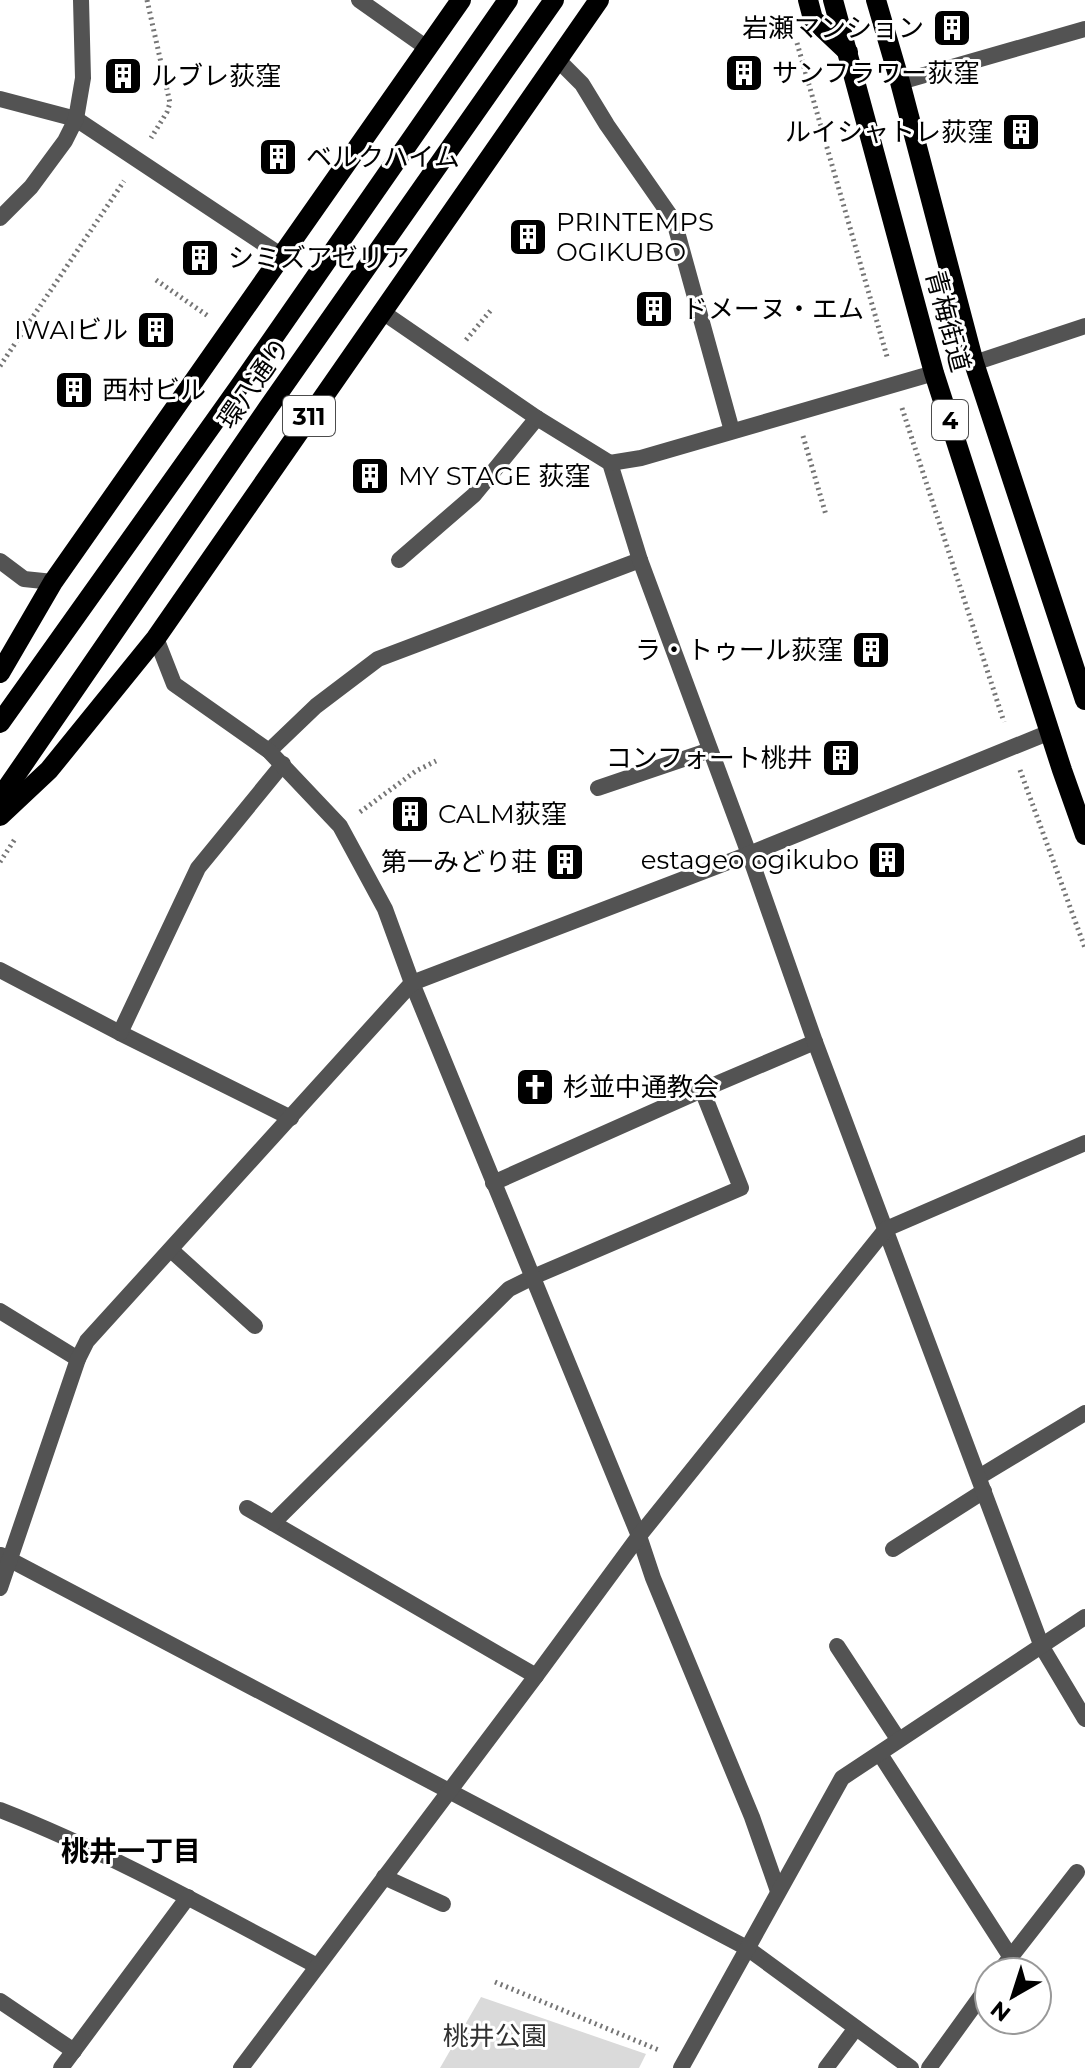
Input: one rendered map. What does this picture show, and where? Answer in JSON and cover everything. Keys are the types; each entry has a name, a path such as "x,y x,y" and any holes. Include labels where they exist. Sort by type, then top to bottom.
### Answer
{"main road":[{"path":"0,673 53,582 461,0"},
{"name":"環八通り","path":"0,723 230,400 508,0"},
{"name":"環八通り","path":"0,798 554,0"},
{"name":"311","path":"0,816 49,770 156,638 599,0"},
{"path":"808,0 813,19 848,52"},
{"name":"青梅街道","path":"833,0 934,373 1085,835"},
{"name":"青梅街道","path":"876,0 974,363 1085,700"}],"street":[{"path":"0,218 31,187 65,141 76,119 83,78 81,0"},
{"path":"359,0 427,48"},
{"path":"900,82 1085,29"},
{"path":"557,59 582,84 674,221 732,431"},
{"path":"0,99 76,119 282,256"},
{"path":"381,311 537,418 610,463 641,458 934,373"},
{"path":"974,363 1085,326"},
{"path":"399,560 474,495 537,418"},
{"path":"610,463 640,560 815,1042 1042,1647 1085,1719"},
{"path":"269,751 316,706 378,659 640,560"},
{"path":"0,561 24,579 53,582"},
{"path":"156,638 174,684 269,751 340,826 385,909 412,983 752,1817 778,1891"},
{"path":"0,1588 5,1556 87,1341 412,983 749,854 1050,732"},
{"path":"598,788 710,750"},
{"path":"120,1033 198,868 283,764"},
{"path":"0,970 291,1118"},
{"path":"493,1183 815,1042"},
{"path":"273,1523 509,1289 741,1188 702,1090"},
{"path":"241,2068 639,1536 886,1229 1085,1143"},
{"path":"171,1250 255,1326"},
{"path":"0,1311 78,1359"},
{"path":"893,1549 1085,1413"},
{"path":"247,1508 536,1676"},
{"path":"5,1556 747,1948 911,2068"},
{"path":"682,2064 842,1778 1085,1617"},
{"path":"837,1646 898,1739"},
{"path":"880,1754 1010,1956 1077,1872"},
{"path":"0,1810 54,1831 188,1897 317,1966"},
{"path":"384,1877 443,1904"},
{"path":"61,2068 188,1897"},
{"path":"0,2001 74,2051"},
{"path":"929,2068 973,2007"},
{"path":"826,2068 856,2028"}],"path":[{"path":"0,366 167,112 170,103 147,0"},
{"path":"793,31 895,384 1012,747 1085,948"},
{"path":"156,280 229,330"},
{"path":"450,359 491,310"},
{"path":"796,412 826,515"},
{"path":"340,826 416,771 436,761"},
{"path":"495,1982 682,2064"}],"green space":[{"name":"桃井公園","path":"481,1997 646,2054 639,2068 440,2068"}],"place":[{"name":"岩瀬マンション","path":"952,28"},
{"name":"サンフラワー荻窪","path":"744,73"},
{"name":"ルブレ荻窪","path":"123,76"},
{"name":"ルイシャトレ荻窪","path":"1021,132"},
{"name":"ベルクハイム","path":"278,157"},
{"name":"PRINTEMPS OGIKUBO","path":"528,237"},
{"name":"シミズアゼリア","path":"200,258"},
{"name":"ドメーヌ・エム","path":"654,309"},
{"name":"IWAIビル","path":"156,330"},
{"name":"西村ビル","path":"74,390"},
{"name":"MY STAGE 荻窪","path":"370,476"},
{"name":"ラ・トゥール荻窪","path":"871,650"},
{"name":"コンフォート桃井","path":"841,758"},
{"name":"CALM荻窪","path":"410,814"},
{"name":"estageo ogikubo","path":"887,860"},
{"name":"第一みどり荘","path":"565,862"},
{"name":"杉並中通教会","path":"535,1087"}],"district":[{"name":"桃井一丁目","path":"131,1851"}]}
